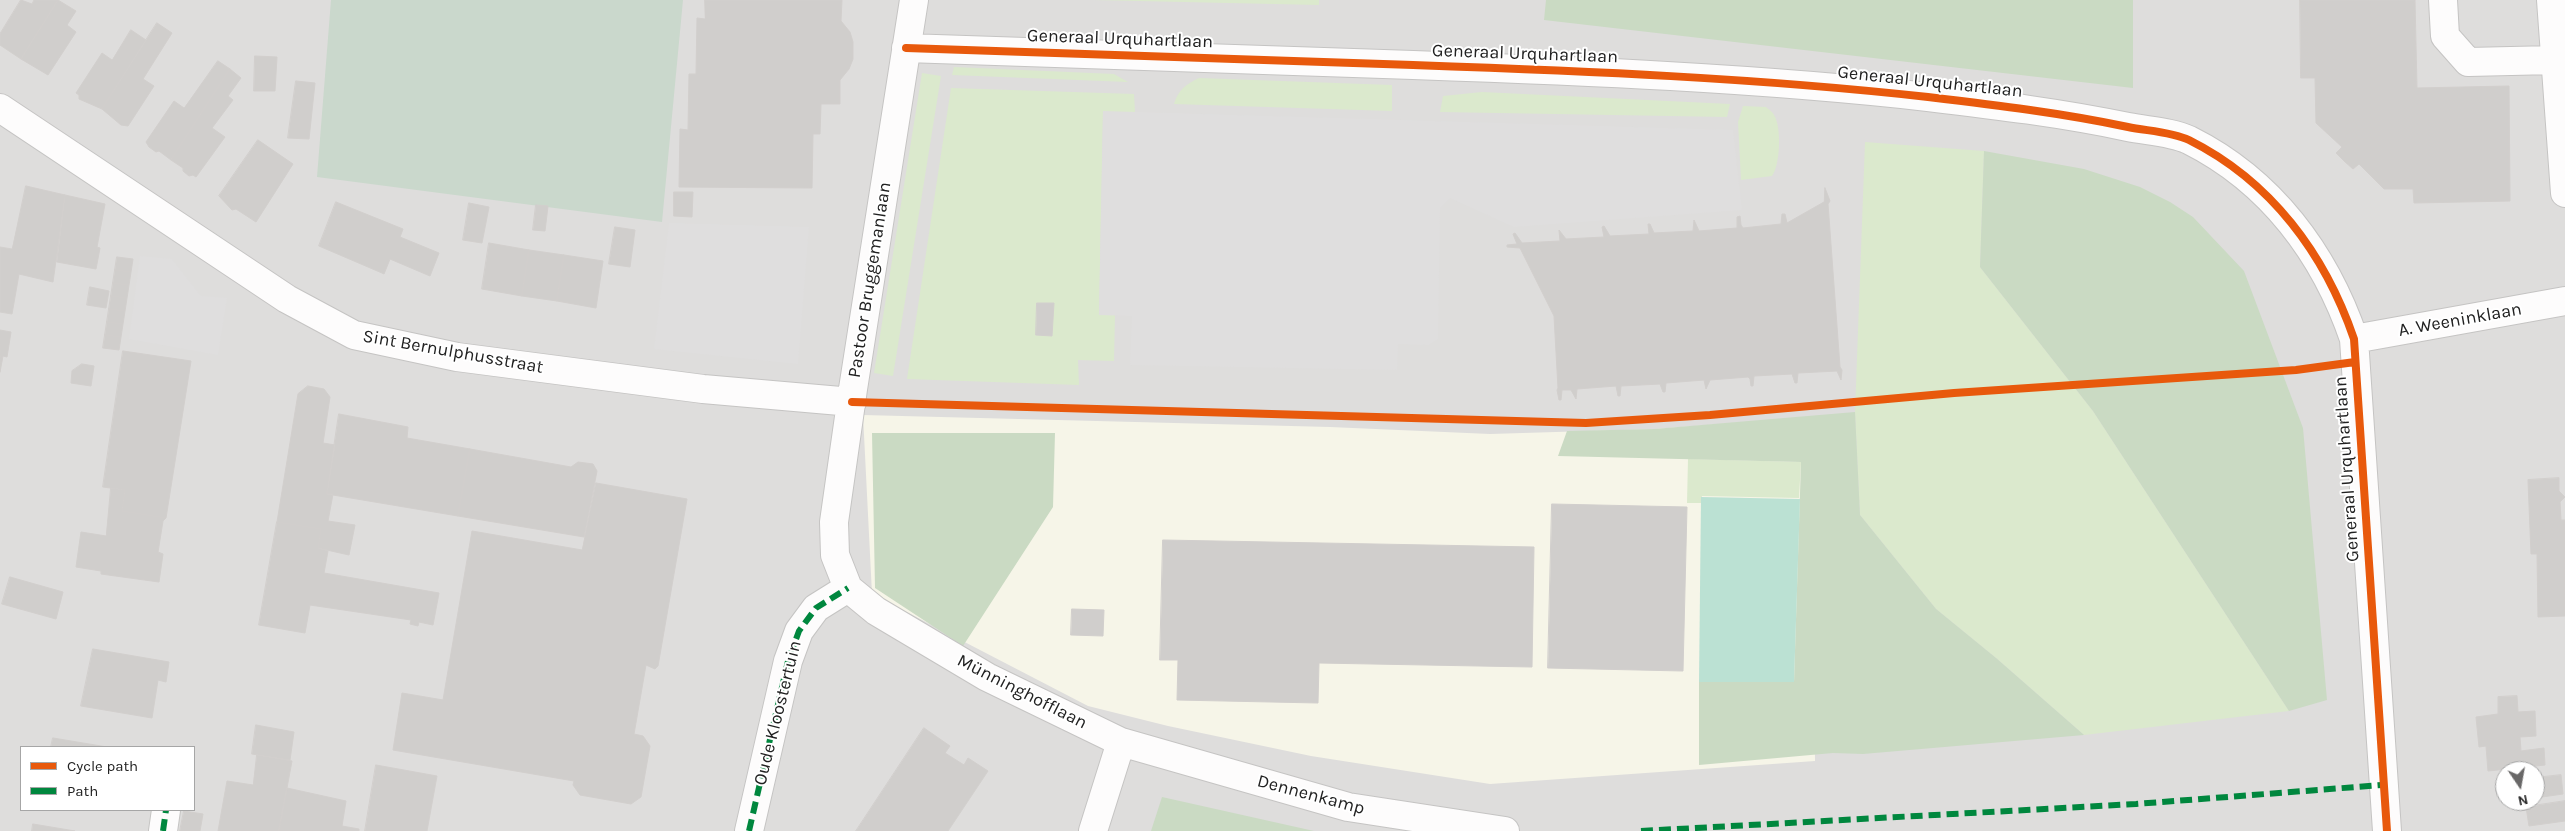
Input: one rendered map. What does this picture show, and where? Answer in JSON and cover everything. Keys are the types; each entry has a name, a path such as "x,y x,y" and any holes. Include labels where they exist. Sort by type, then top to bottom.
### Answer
{"street":[{"name":"Pastoor Bruggemanlaan","path":"848,588 834,555 834,522 914,0"},
{"path":"2442,0 2445,36 2468,62 2554,60"},
{"path":"2551,0 2565,194"},
{"name":"Generaal Urquhartlaan","path":"906,48 1586,71 1820,85 2074,115 2186,138 2232,166 2273,200 2308,243 2342,304 2354,339 2387,831"},
{"name":"Sint Bernulphusstraat","path":"0,108 287,299 354,335 457,357 702,389 852,402"},
{"name":"A. Weeninklaan","path":"2354,339 2565,300"},
{"name":"Münninghofflaan","path":"848,588 876,611 987,677 1121,742"},
{"name":"Oude Kloostertuin","path":"748,831 788,661 799,631 816,608 848,588"},
{"path":"1093,831 1121,742"},
{"name":"Dennenkamp","path":"1121,742 1348,807 1506,831"},
{"path":"163,831 166,811"}],"shaded area":[{"path":"0,0 2565,0 2565,831 0,831"},
{"path":"1103,111 1733,130 1742,210 1514,227 1450,198 1440,208 1438,339 1429,345 1398,344 1397,370 1130,365 1132,316 1099,315"},
{"path":"669,223 809,227 798,364 654,349"},
{"path":"140,256 172,259 201,296 227,298 218,355 129,339"},
{"path":"863,415 1330,427 1490,434 1655,429 1812,417 1815,761 1490,784 1311,756 1168,726 1088,706 872,594"}],"green space":[{"path":"331,0 683,0 662,222 317,177"},
{"path":"1093,0 1319,0 1319,5"},
{"path":"1546,0 2133,0 2133,88 1544,20"},
{"path":"954,67 1114,74 1128,82 952,75"},
{"path":"922,73 941,76 893,376 874,373"},
{"path":"1199,78 1392,85 1392,111 1174,104 1183,88"},
{"path":"951,88 1134,94 1135,112 1103,112 1099,315 1115,315 1114,361 1078,360 1079,385 907,379"},
{"path":"1482,92 1730,104 1727,117 1440,112 1443,96"},
{"path":"1743,106 1766,107 1773,113 1777,121 1779,146 1777,164 1772,176 1741,180 1738,122"},
{"path":"1865,142 1984,151 1980,267 2093,411 2289,711 2084,735 1996,658 1936,609 1860,515 1855,412"},
{"path":"1984,151 2084,169 2140,187 2170,202 2193,217 2244,271 2303,428 2327,700 2289,711 2093,411 1980,267"},
{"path":"1855,412 1860,515 1936,609 1996,658 2084,735 1863,754 1833,753 1699,765 1699,682 1794,682 1801,462 1558,456 1567,431 1654,429"},
{"path":"872,433 1055,433 1053,507 963,646 875,588"},
{"path":"1688,459 1801,462 1799,498 1702,496 1701,503 1687,503"},
{"path":"1701,497 1800,499 1794,682 1699,682"},
{"path":"1162,797 1314,831 1151,831"}],"building":[{"path":"21,0 32,4 34,0 58,0 21,59 0,45 0,34"},
{"path":"58,0 76,11 67,25 76,32 48,75 21,59"},
{"path":"705,0 842,0 841,21 850,32 853,42 853,59 849,69 840,80 840,104 821,104 820,134 813,134 812,188 679,187 680,129 688,130 689,74 696,74 697,18 705,19"},
{"path":"2300,0 2415,0 2417,88 2509,86 2510,201 2414,203 2413,189 2384,189 2359,164 2353,169 2344,161 2336,153 2342,147 2316,123 2315,78 2301,78"},
{"path":"157,23 172,33 143,79 154,86 128,126 121,125 102,109"},
{"path":"131,30 146,40 102,109 79,99 79,95 76,93 102,53 112,60"},
{"path":"255,56 277,57 275,91 254,91"},
{"path":"218,61 230,69 171,160 159,151 156,152 149,147 146,142 174,101 184,108"},
{"path":"230,69 241,78 228,96 233,100 212,128 225,137 196,177 193,175 189,176 183,171 183,168 171,160"},
{"path":"296,81 315,83 309,139 288,138"},
{"path":"258,140 293,164 256,222 236,209 232,210 219,196"},
{"path":"26,186 65,195 53,282 19,274 12,314 0,312 0,247 12,249"},
{"path":"1825,188 1830,201 1828,204 1840,367 1842,370 1841,380 1837,371 1798,373 1797,383 1795,383 1792,374 1754,376 1753,386 1751,386 1748,377 1710,380 1706,389 1704,380 1666,383 1665,392 1663,392 1660,384 1621,386 1620,396 1618,396 1616,386 1577,389 1576,399 1571,390 1562,390 1561,400 1559,400 1554,316 1520,248 1507,247 1507,245 1517,244 1513,234 1515,233 1522,243 1560,241 1559,230 1566,239 1604,237 1602,227 1604,226 1610,236 1649,234 1648,224 1650,224 1654,233 1693,231 1694,220 1699,231 1737,228 1737,217 1740,216 1743,228 1781,224 1782,214 1785,214 1787,223 1824,202"},
{"path":"674,192 693,192 692,217 674,216"},
{"path":"65,195 105,204 97,247 100,248 96,269 57,262"},
{"path":"336,202 403,229 400,237 439,253 430,276 390,259 384,274 319,246"},
{"path":"469,203 489,207 482,243 463,240"},
{"path":"536,205 548,206 545,231 533,230"},
{"path":"615,227 635,230 630,267 609,264"},
{"path":"489,243 529,250 522,296 482,289"},
{"path":"529,250 564,255 557,301 522,296"},
{"path":"564,255 603,261 596,308 557,301"},
{"path":"117,257 133,259 131,272 115,270"},
{"path":"115,270 131,272 129,285 113,283"},
{"path":"113,283 129,285 127,298 111,296"},
{"path":"90,287 109,291 106,308 87,305"},
{"path":"111,296 127,298 125,311 109,309"},
{"path":"1037,303 1054,303 1052,336 1036,335"},
{"path":"109,309 125,311 123,324 107,322"},
{"path":"107,322 123,324 121,337 105,335"},
{"path":"0,330 11,332 7,357 3,356 0,372"},
{"path":"105,335 121,337 119,350 103,348"},
{"path":"123,351 191,361 166,518 122,511 125,490 103,487"},
{"path":"82,364 94,366 91,386 71,383 72,371"},
{"path":"308,386 324,389 330,397 323,443 335,445 327,494 333,494 328,521 355,525 349,555 318,548 321,529 277,522 298,394"},
{"path":"339,414 408,427 407,438 470,449 458,516 327,494"},
{"path":"470,449 571,467 578,462 593,464 597,471 584,537 458,516"},
{"path":"2559,478 2559,491 2565,497 2560,502 2561,520 2565,520 2565,616 2538,617 2537,554 2531,554 2528,480"},
{"path":"596,483 687,499 658,666 655,669 646,665 634,734 643,736 650,746 641,797 631,804 580,795 573,785 574,781 393,750 402,693 443,700 472,531 582,550"},
{"path":"111,488 125,490 122,511 166,518 163,521 158,552 163,554 159,582 101,574 101,571 76,567 81,532 106,536"},
{"path":"1552,504 1687,507 1683,671 1548,668"},
{"path":"277,522 321,529 318,548 328,551 324,573 439,593 433,625 419,622 418,626 410,624 411,620 310,605 305,633 259,625"},
{"path":"1163,540 1534,547 1532,667 1319,663 1318,703 1177,700 1178,660 1160,660"},
{"path":"10,577 63,592 56,619 2,604"},
{"path":"1072,609 1104,610 1103,636 1071,635"},
{"path":"93,649 169,662 166,682 158,680 152,718 81,706"},
{"path":"2517,696 2518,712 2535,711 2536,736 2520,737 2521,751 2544,748 2545,761 2495,761 2495,770 2488,771 2486,746 2479,747 2476,717 2498,714 2498,697"},
{"path":"256,725 294,732 290,760 252,754"},
{"path":"924,728 950,746 945,753 964,765 968,758 988,771 948,831 856,831"},
{"path":"53,738 101,746 51,746"},
{"path":"257,755 292,761 279,831 218,831 227,781 253,785"},
{"path":"376,765 437,776 427,831 365,831"},
{"path":"2561,775 2563,794 2545,797 2545,777"},
{"path":"287,788 346,801 342,826 359,829 359,831 279,831"},
{"path":"2565,801 2565,821 2529,826 2527,811 2545,811 2545,804"},
{"path":"184,811 203,814 200,831 180,831"},
{"path":"33,824 75,831 32,831"}],"marked path":[{"path":"749,831 788,661 799,631 816,608 848,588"},
{"path":"1641,831 2136,804 2382,785"},
{"path":"163,831 166,811"}],"cycle path":[{"path":"906,48 1477,67 1735,80 1864,90 2003,106 2168,133 2189,140 2245,176 2270,199 2291,223 2311,249 2328,278 2354,339 2387,831"},
{"path":"852,402 1586,423 1710,415 1954,393 2296,370 2355,362"}]}
